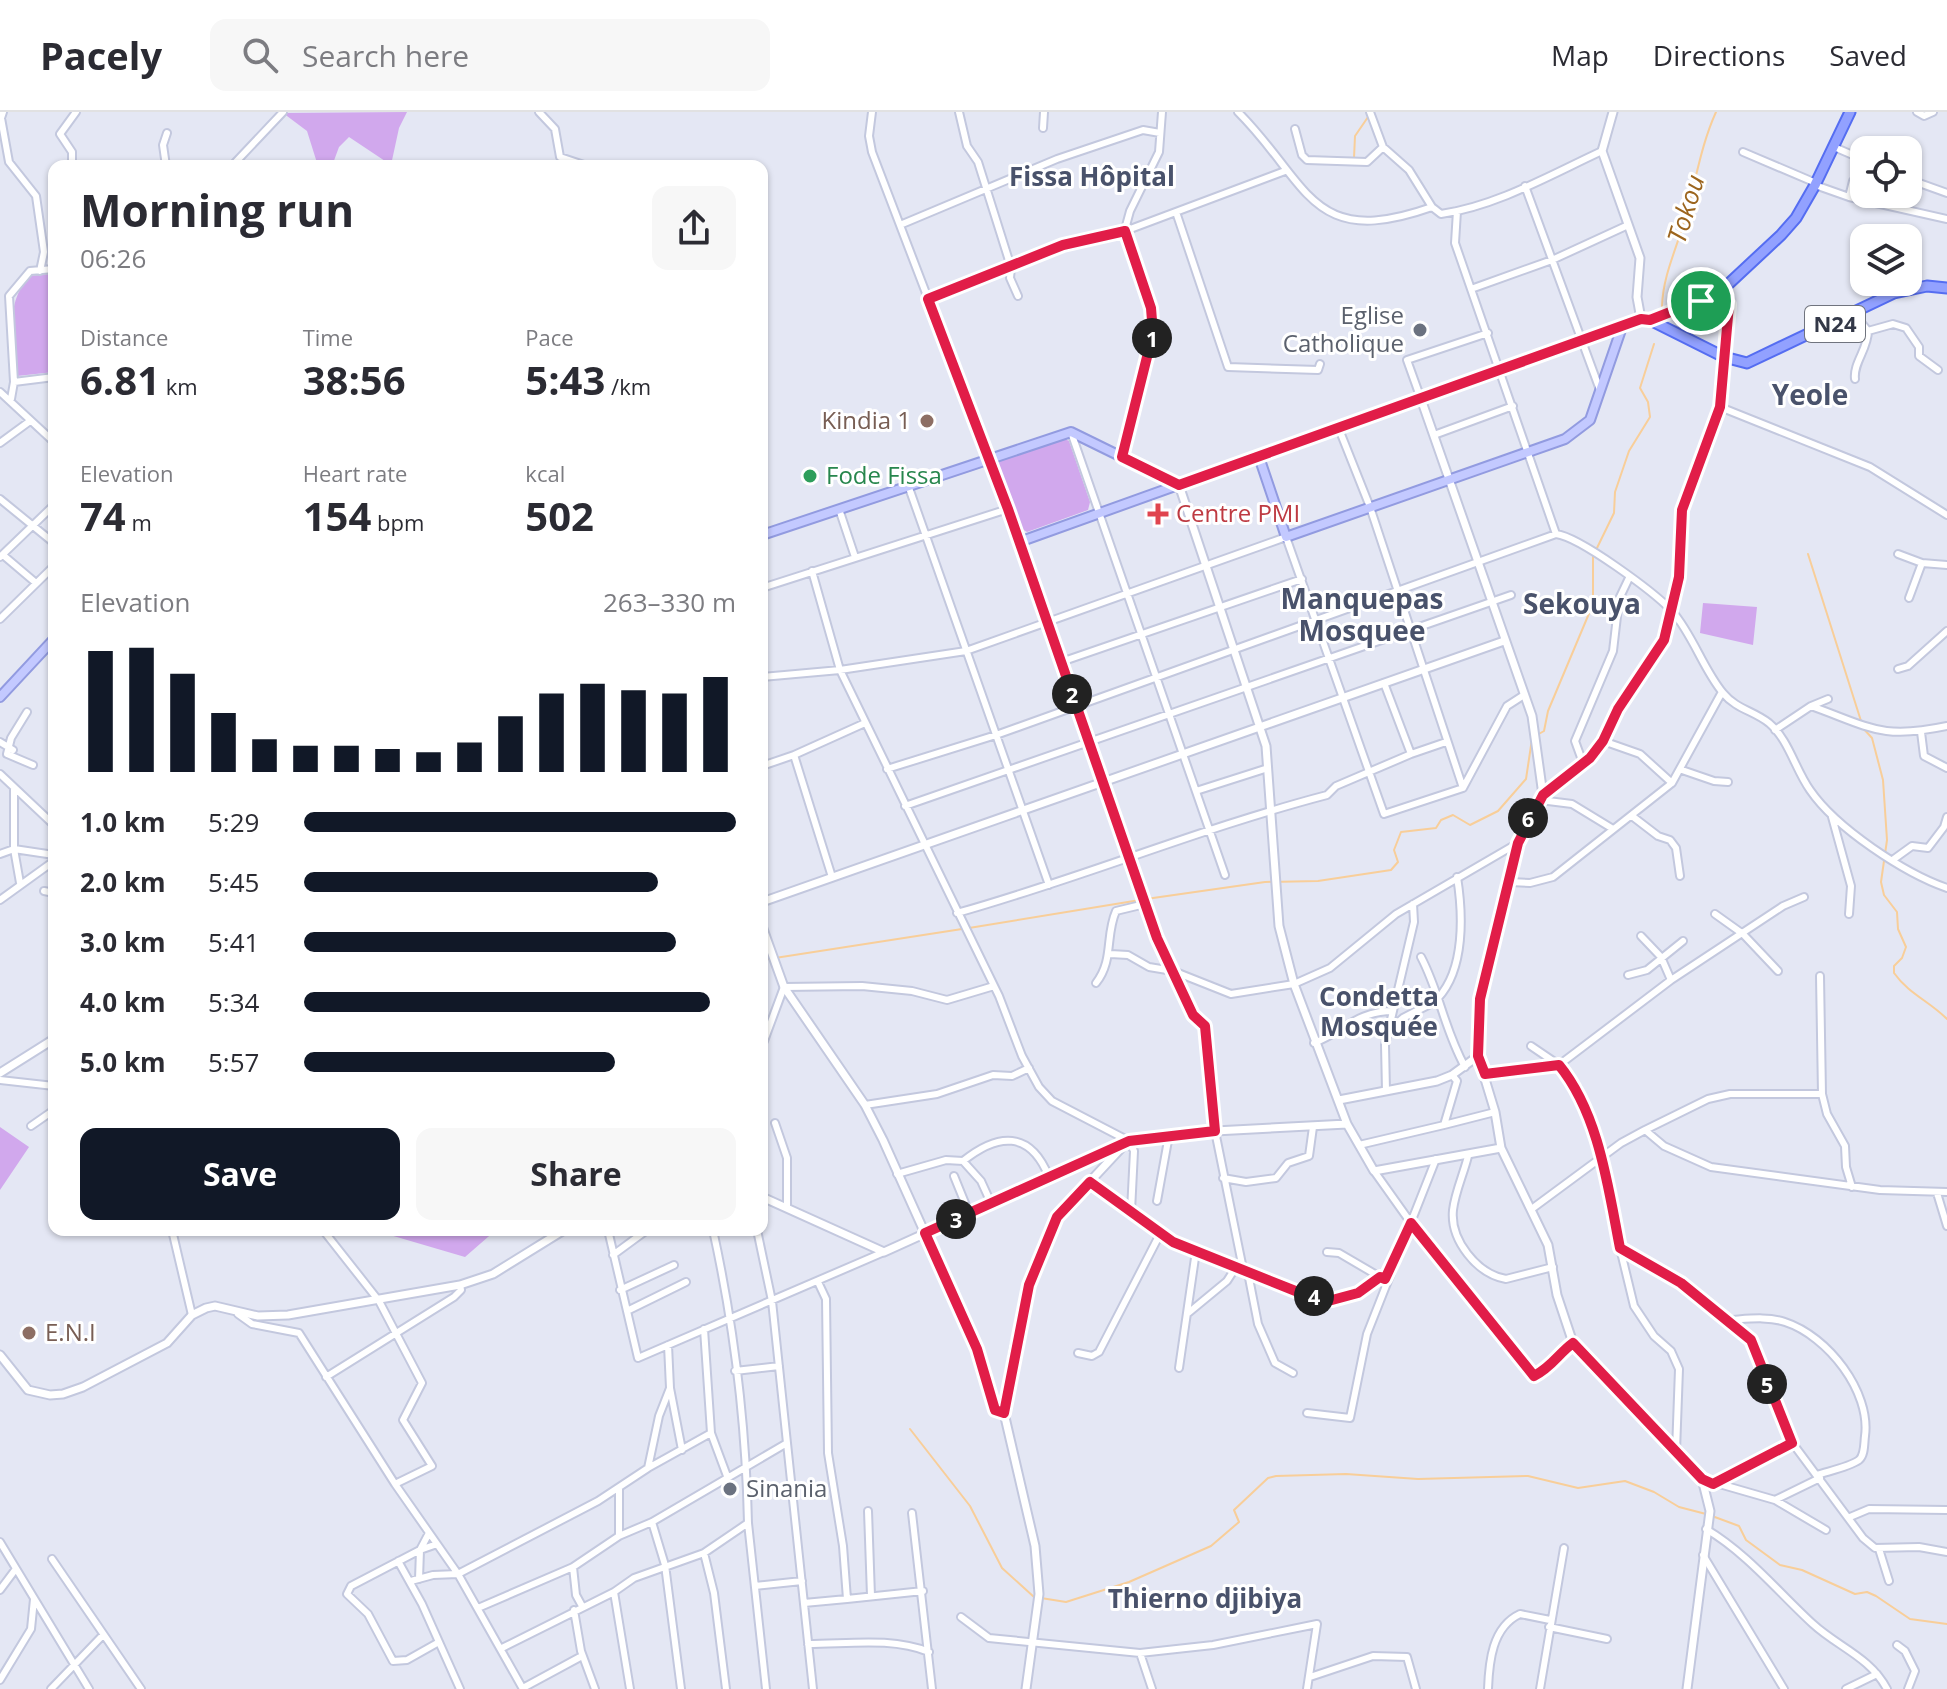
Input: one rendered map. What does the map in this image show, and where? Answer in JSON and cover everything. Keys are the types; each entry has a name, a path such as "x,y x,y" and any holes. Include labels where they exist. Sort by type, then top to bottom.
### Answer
{"main road":[{"path":"989,458 1019,542 1711,296 1725,288 1796,218 1850,112"},
{"name":"N24","path":"1646,320 1738,363 1755,361 1910,288 1947,288"},
{"path":"1259,457 1286,537 1529,452 1581,430 1590,420 1622,327"},
{"path":"768,533 1071,432 1179,485"},
{"path":"0,697 48,645"}],"street":[{"path":"3,112 0,118 9,162 36,196 44,252 40,271"},
{"path":"72,160 72,152 60,134 76,112"},
{"path":"238,160 283,112"},
{"path":"539,112 555,129 560,157 569,160"},
{"path":"872,112 869,136 872,152 989,458"},
{"path":"959,112 967,146 978,162 1011,267 1010,278 1018,296"},
{"path":"1043,128 1044,112"},
{"path":"1122,457 1153,333 1151,308 1125,231 1159,152 1162,112"},
{"path":"1238,112 1285,171 1316,205 1329,213 1363,223 1404,217 1432,207"},
{"path":"1370,112 1383,147 1409,170 1432,207 1441,214 1525,186 1602,151"},
{"path":"1613,112 1602,151 1626,226 1640,258 1637,297 1646,320"},
{"path":"1917,112 1924,116 1933,112"},
{"path":"1295,129 1302,155 1307,160 1367,162 1383,147"},
{"path":"900,225 985,189 1143,130 1160,133"},
{"path":"165,160 163,145 167,133"},
{"path":"1834,147 1850,154"},
{"path":"1743,152 1849,197 1947,219"},
{"path":"0,162 9,162"},
{"path":"928,299 1063,245 1125,231 1285,171"},
{"path":"1922,184 1947,193"},
{"path":"1525,186 1600,390"},
{"path":"1849,197 1850,193"},
{"path":"1457,211 1455,243 1556,534"},
{"path":"1176,212 1228,367 1318,370 1320,364"},
{"path":"1471,289 1552,260 1626,226"},
{"path":"11,399 14,382 9,296 30,271 48,270"},
{"path":"1725,288 1729,305 1720,407 1682,510 1679,577 1664,640 1618,709 1603,741 1583,763 1541,797 1518,843 1480,999 1478,1056 1495,1112 1501,1148 1533,1208 1553,1267 1557,1295 1573,1343 1702,1479 1775,1500 1826,1530"},
{"path":"1711,296 1729,305"},
{"path":"1854,314 1868,331 1868,342 1854,372 1855,379"},
{"path":"1868,331 1893,324 1906,328 1919,347 1919,356 1938,370"},
{"path":"1488,333 1407,360 1536,734 1541,797"},
{"path":"14,382 48,378"},
{"path":"0,392 48,437"},
{"path":"1434,435 1513,406"},
{"path":"1720,407 1870,467 1947,515"},
{"path":"0,443 30,421"},
{"path":"1339,429 1370,507 1426,669 1446,742 1463,788"},
{"path":"1071,432 1225,875"},
{"path":"908,485 1049,885"},
{"path":"1179,485 1261,727 1268,768 1279,926 1314,1043 1347,1124 1374,1171 1411,1223 1534,1376 1553,1366 1562,1351 1573,1343"},
{"path":"0,499 48,538"},
{"path":"839,509 855,557"},
{"path":"768,586 1008,509"},
{"path":"36,583 1,556 48,511"},
{"path":"887,769 996,735 1234,647 1556,534 1591,547 1671,610 1722,692 1738,708 1768,722 1812,794 1832,817 1859,840 1946,888"},
{"path":"768,676 840,670 966,651 1286,537 1384,814 1463,788 1507,706 1524,695"},
{"path":"1019,542 1144,901 1193,1015 1205,1026 1215,1131 1239,1268 1249,1278 1258,1324 1275,1363 1293,1373"},
{"path":"1898,554 1922,563 1947,565"},
{"path":"1909,598 1922,563"},
{"path":"812,571 840,670 994,986 1039,1087 1052,1101 1129,1141 1134,1151 1131,1211"},
{"path":"0,619 48,572"},
{"path":"1583,763 1575,741 1613,651 1619,599 1629,578"},
{"path":"1061,662 1302,579"},
{"path":"905,806 1511,595"},
{"path":"1898,669 1908,666 1947,631"},
{"path":"768,900 1504,641"},
{"path":"1384,683 1411,754"},
{"path":"1510,882 1530,883 1553,877 1672,783 1682,770 1722,692"},
{"path":"1775,730 1811,706 1828,699"},
{"path":"1811,706 1876,732 1921,732 1947,726"},
{"path":"27,712 7,746 7,754 12,759 33,765"},
{"path":"768,764 865,723"},
{"path":"1921,732 1924,756 1947,768"},
{"path":"1603,741 1640,754 1672,783"},
{"path":"957,913 1049,885 1209,828 1327,795 1336,786 1446,742"},
{"path":"794,755 832,877"},
{"path":"1196,791 1268,768"},
{"path":"1682,770 1714,781 1728,782"},
{"path":"0,774 48,819"},
{"path":"14,788 14,849 20,883"},
{"path":"1541,797 1572,804 1613,829"},
{"path":"1632,816 1658,836 1670,840 1676,848 1680,876"},
{"path":"1832,817 1851,886 1849,914"},
{"path":"1888,856 1912,846 1928,848 1944,827 1947,817"},
{"path":"1110,954 1128,955 1149,967 1173,971 1231,994 1294,984 1330,968 1413,904 1518,843"},
{"path":"0,854 14,849 48,854"},
{"path":"0,900 20,883 48,868"},
{"path":"1389,1030 1403,1018 1438,999 1452,975 1459,938 1457,877"},
{"path":"44,891 48,892"},
{"path":"1485,1074 1559,1065 1671,980 1783,906 1804,897"},
{"path":"1096,983 1107,967 1116,911 1144,901"},
{"path":"1386,1091 1383,1069 1414,922 1413,904"},
{"path":"1715,914 1743,934 1778,971"},
{"path":"1641,936 1661,957 1671,980"},
{"path":"1628,975 1647,970 1683,941"},
{"path":"768,946 784,987 865,1105 977,1349 995,1410 1004,1413"},
{"path":"1421,957 1438,999 1444,1025 1465,1067"},
{"path":"1820,976 1822,1094 1827,1114 1845,1146 1846,1167 1852,1187"},
{"path":"784,987 862,986 912,991 947,1000 994,986"},
{"path":"768,1030 784,987"},
{"path":"1314,1043 1333,1036 1342,1025 1393,1011"},
{"path":"0,1073 48,1043"},
{"path":"1531,1046 1559,1065 1578,1088 1602,1159 1634,1306 1654,1336 1671,1351 1679,1369 1676,1451"},
{"path":"1339,1100 1452,1075 1478,1056"},
{"path":"865,1105 937,1094 993,1075 1012,1076 1029,1068"},
{"path":"1444,1125 1457,1081 1452,1075"},
{"path":"0,1080 48,1085"},
{"path":"1533,1208 1621,1143 1708,1099 1730,1094 1822,1094"},
{"path":"1359,1145 1495,1112"},
{"path":"31,1126 48,1114"},
{"path":"775,1123 787,1158 787,1207"},
{"path":"609,1236 638,1358 818,1282 1129,1141 1215,1131 1347,1124"},
{"path":"1223,1178 1246,1182 1276,1178 1288,1163 1309,1156 1313,1127"},
{"path":"1645,1130 1664,1146 1711,1167 1852,1187 1947,1192"},
{"path":"1157,1201 1169,1135"},
{"path":"897,1174 946,1160 963,1161 982,1146 1004,1138 1012,1139 1041,1158 1049,1177"},
{"path":"1026,1689 1039,1597 1035,1546 1004,1413 1029,1285 1057,1217 1129,1141"},
{"path":"1374,1171 1501,1148"},
{"path":"1468,1156 1453,1210 1462,1246 1472,1260 1506,1279 1553,1267"},
{"path":"1307,1413 1350,1418 1367,1334 1383,1278 1411,1223 1436,1159"},
{"path":"963,1161 981,1181 991,1203"},
{"path":"954,1176 969,1213"},
{"path":"1090,1182 1160,1234 1303,1294 1332,1300 1358,1293 1383,1278"},
{"path":"1937,1193 1947,1226"},
{"path":"768,1199 884,1252"},
{"path":"1078,1353 1092,1356 1099,1352 1160,1234"},
{"path":"173,1236 192,1315"},
{"path":"328,1236 379,1301 422,1383 403,1420 432,1466 395,1484"},
{"path":"238,1314 288,1315 460,1285 493,1274 554,1236"},
{"path":"613,1255 639,1236"},
{"path":"714,1236 732,1316 735,1371 747,1467 748,1523 766,1689"},
{"path":"758,1236 772,1301 813,1689"},
{"path":"1620,1248 1681,1283 1751,1340 1792,1443 1863,1538 1879,1549 1919,1547 1947,1552"},
{"path":"1179,1368 1196,1251"},
{"path":"1327,1252 1339,1253 1383,1278"},
{"path":"620,1290 674,1265"},
{"path":"1187,1314 1239,1268"},
{"path":"627,1311 686,1282"},
{"path":"818,1282 826,1299 828,1453 843,1546 847,1599"},
{"path":"326,1377 454,1297 461,1290 460,1285"},
{"path":"0,1355 28,1390 50,1395 63,1394 167,1343 192,1315 215,1306 238,1314 252,1324 299,1333 395,1484 458,1574 523,1688 582,1656"},
{"path":"1729,1320 1767,1319 1800,1328 1839,1362 1854,1383 1868,1416 1863,1453 1859,1460 1819,1476 1775,1500"},
{"path":"704,1329 711,1433 727,1476"},
{"path":"668,1345 670,1388 682,1450"},
{"path":"735,1371 779,1366"},
{"path":"648,1468 659,1416 670,1388"},
{"path":"411,1581 458,1574 619,1488 711,1433"},
{"path":"478,1608 573,1567 619,1536 652,1522 787,1443"},
{"path":"1713,1484 1792,1443"},
{"path":"1687,1689 1710,1514 1702,1479"},
{"path":"619,1488 619,1536"},
{"path":"1850,1517 1869,1509 1947,1510"},
{"path":"868,1511 871,1596"},
{"path":"912,1513 932,1689"},
{"path":"652,1522 665,1565 681,1689"},
{"path":"502,1648 614,1592 634,1578 704,1553 748,1523"},
{"path":"1706,1529 1736,1549 1814,1625 1844,1645 1877,1674 1887,1689"},
{"path":"419,1579 420,1550 429,1533"},
{"path":"0,1542 89,1689"},
{"path":"437,1544 351,1586 347,1594 368,1614 393,1661 407,1660 439,1642"},
{"path":"1540,1689 1564,1548"},
{"path":"1879,1549 1889,1581"},
{"path":"704,1553 714,1593 726,1689"},
{"path":"1703,1554 1784,1689"},
{"path":"52,1559 141,1689"},
{"path":"398,1561 411,1581 460,1689"},
{"path":"573,1567 576,1595 582,1606"},
{"path":"0,1590 15,1570"},
{"path":"755,1586 802,1581"},
{"path":"804,1603 923,1591"},
{"path":"614,1592 630,1689"},
{"path":"0,1680 31,1629 34,1599"},
{"path":"574,1610 582,1656 595,1689"},
{"path":"1488,1689 1489,1659 1507,1624 1520,1614 1607,1639"},
{"path":"961,1617 989,1638 1140,1653 1213,1645 1317,1624 1307,1689"},
{"path":"51,1689 103,1635"},
{"path":"808,1644 911,1645 929,1652"},
{"path":"1897,1645 1905,1651 1915,1671 1908,1689"},
{"path":"1140,1653 1152,1689"},
{"path":"1310,1677 1385,1654 1407,1657 1416,1689"},
{"path":"1846,1689 1877,1674"}],"shaded area":[{"path":"407,112 399,128 392,160 384,160 349,137 339,147 334,160 316,160 307,131 283,113"},
{"path":"48,274 48,373 17,376 12,336 13,311 21,287 29,276"},
{"path":"1063,438 1069,441 1090,502 1088,510 1027,532 1019,527 997,467 1000,459"},
{"path":"1703,603 1757,607 1753,645 1700,633"},
{"path":"0,1127 29,1147 0,1190"},
{"path":"393,1236 489,1236 465,1257"}],"waterway":[{"name":"Tokou","path":"1662,306 1668,271 1716,112"},
{"path":"1354,158 1355,136 1368,117"},
{"path":"1596,550 1614,513 1615,492 1629,451 1650,417 1648,402 1640,388 1654,344"},
{"path":"1808,554 1861,721"},
{"path":"1537,735 1544,731 1548,711 1593,604 1593,555"},
{"path":"1862,727 1872,738 1883,780 1887,840 1881,882 1884,895 1897,912 1898,929 1906,947 1902,958 1894,966 1894,973 1906,987 1947,1019"},
{"path":"1146,899 1265,882 1318,881 1391,870 1398,862 1394,850 1401,832 1436,828 1441,820 1453,815 1470,825 1498,811 1526,779 1532,739"},
{"path":"969,928 1140,900"},
{"path":"768,959 962,929"},
{"path":"910,1429 970,1506 1002,1568 1034,1597"},
{"path":"1041,1598 1066,1602 1129,1582 1211,1546 1239,1522 1234,1510 1268,1478 1276,1476 1346,1474 1418,1479 1528,1476 1578,1488 1625,1481 1654,1492 1679,1507 1706,1514"},
{"path":"1712,1516 1739,1526 1746,1540 1780,1565 1802,1570 1855,1594 1867,1592 1910,1619 1947,1624"}],"place":[{"name":"Eglise Catholique","path":"1420,330"},
{"name":"Kindia 1","path":"927,421"},
{"name":"Fode Fissa","path":"810,476"},
{"name":"Centre PMI","path":"1158,514"},
{"name":"E.N.I","path":"29,1333"},
{"name":"Sinania","path":"730,1489"}],"district":[{"name":"Fissa Hôpital","path":"1092,177"},
{"name":"Yeole","path":"1810,395"},
{"name":"Sekouya","path":"1582,604"},
{"name":"Manquepas Mosquee","path":"1362,615"},
{"name":"Сondetta Mosquée","path":"1379,1012"},
{"name":"Thierno djibiya","path":"1205,1599"}],"route":[{"path":"1125,231 1151,308 1153,333 1136,411 1122,457 1179,485 1641,319 1650,320 1701,301 1711,296 1729,305 1720,407 1682,510 1679,577 1664,640 1590,758 1558,781 1531,812 1518,843 1480,999 1478,1056 1485,1074 1516,1073 1559,1065 1578,1088 1602,1159 1620,1248 1681,1283 1751,1340 1792,1443 1713,1484 1702,1479 1573,1343 1562,1351 1553,1366 1534,1376 1411,1223 1385,1279 1380,1277 1358,1293 1332,1300 1303,1294 1173,1242 1090,1182 1057,1217 1029,1285 1014,1349 1004,1413 995,1410 977,1349 925,1233 1129,1141 1215,1131 1205,1026 1193,1015 1177,987 1174,973 1157,938 1008,509 928,299 1005,271 1063,245 1125,231"}]}
